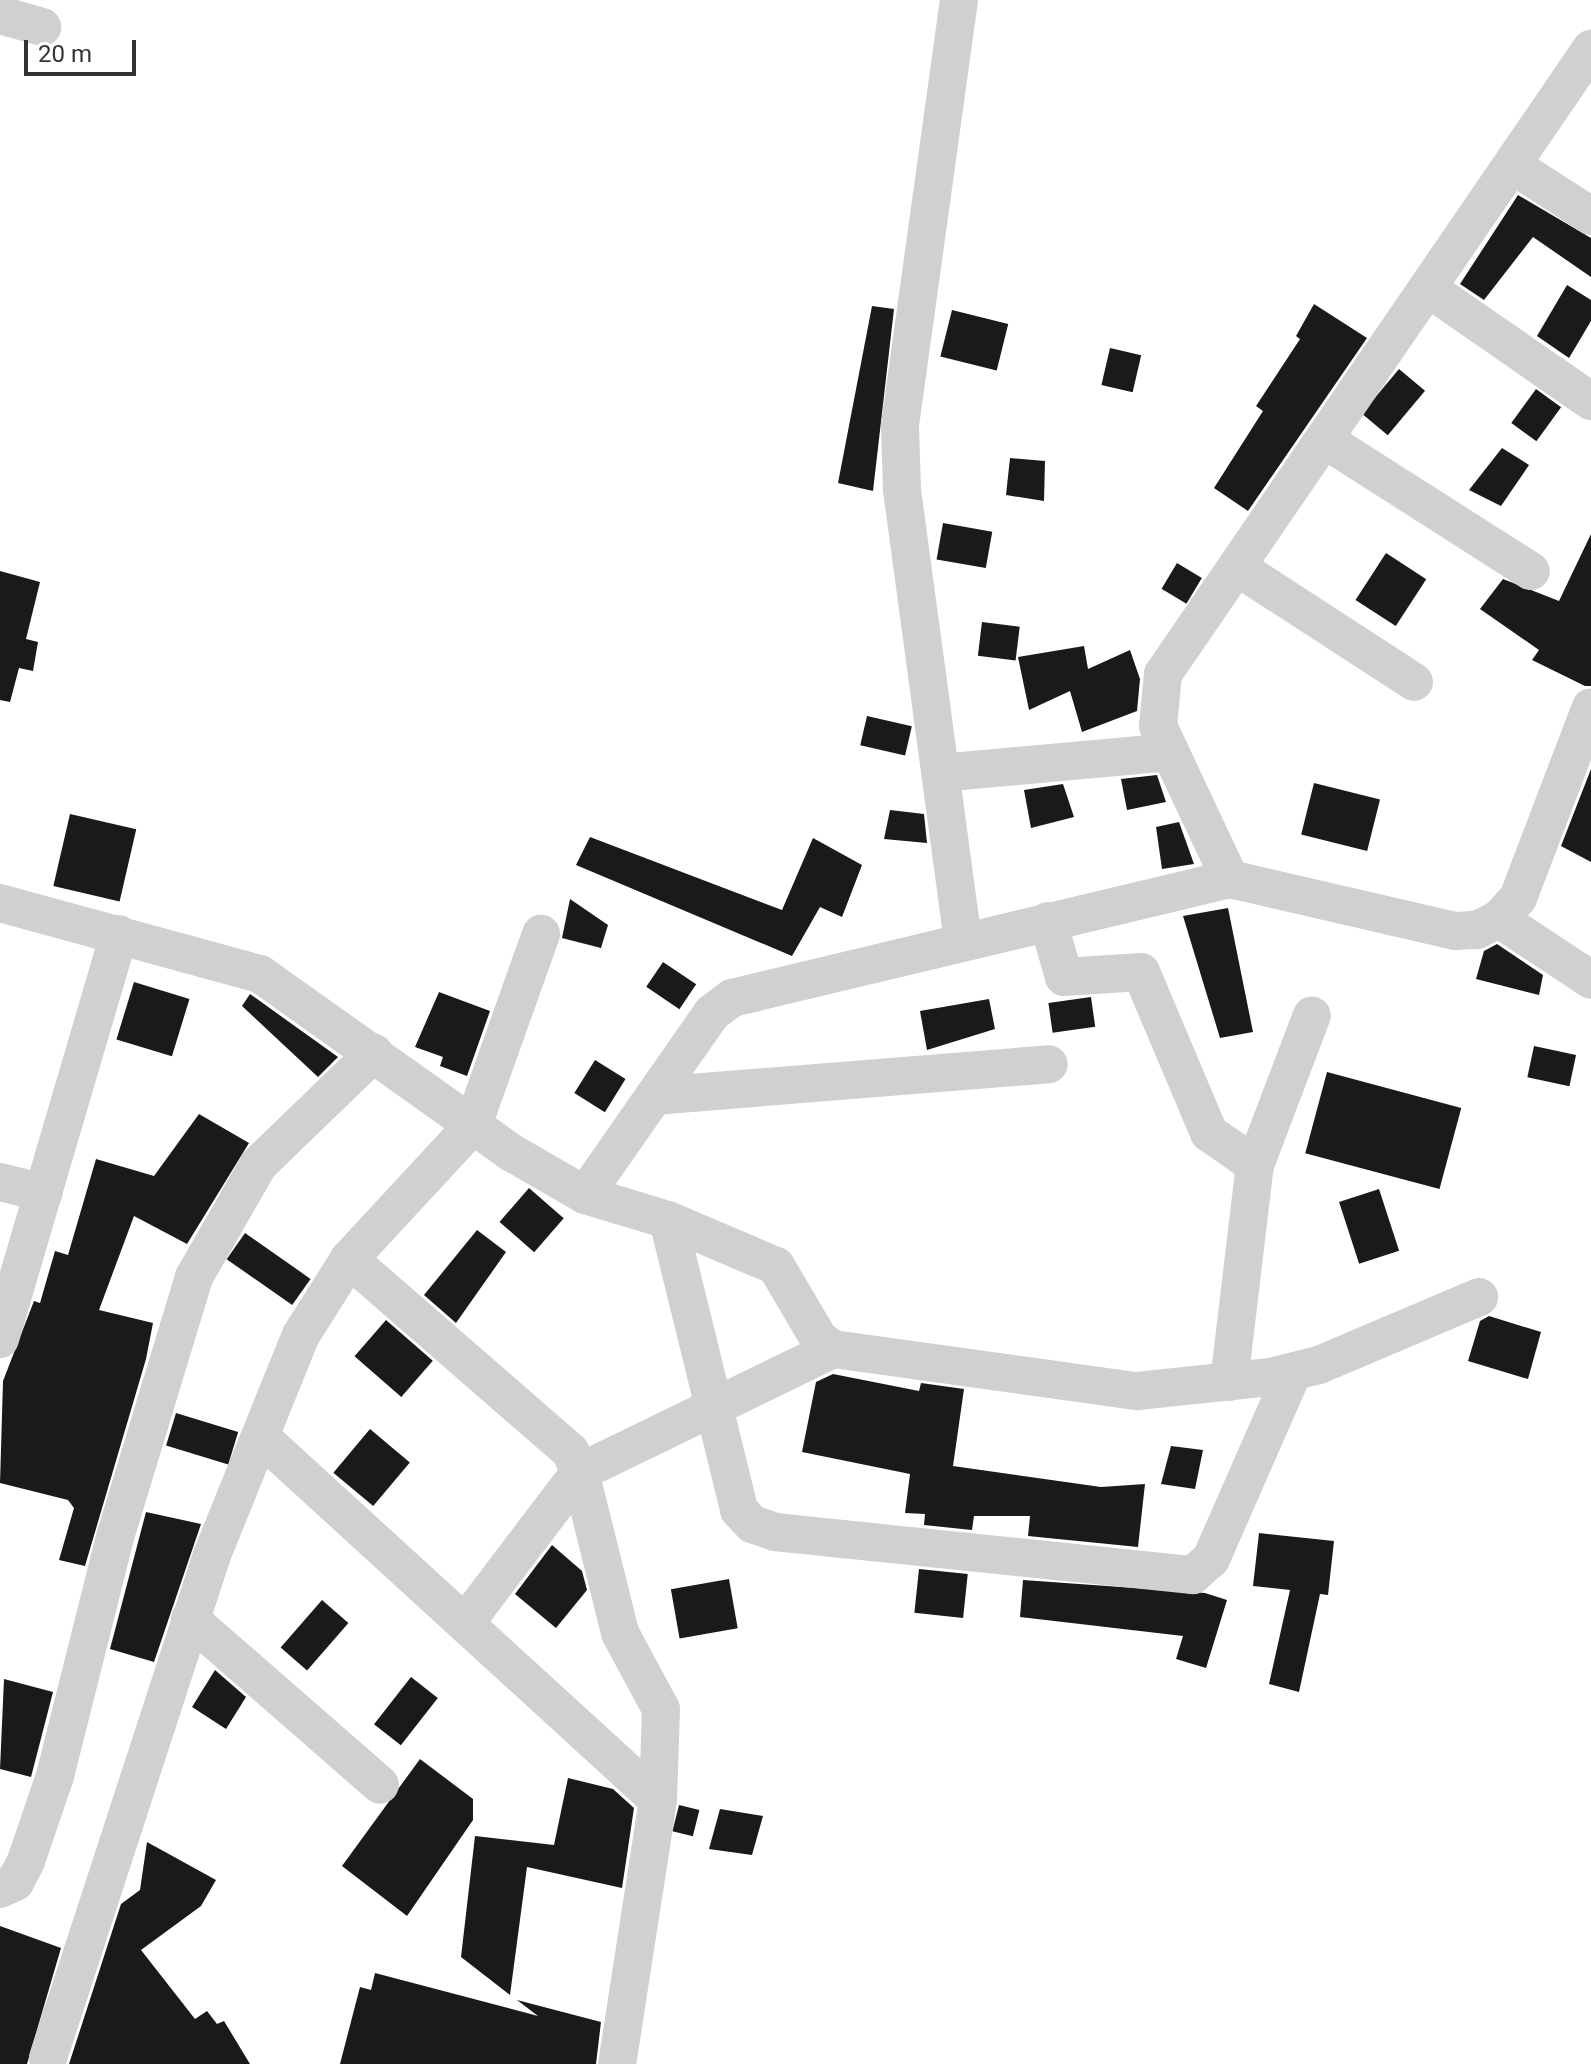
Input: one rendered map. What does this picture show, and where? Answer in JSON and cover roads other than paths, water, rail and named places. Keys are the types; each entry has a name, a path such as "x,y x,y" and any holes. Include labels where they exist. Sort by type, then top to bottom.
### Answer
{"street":[{"path":"959,0 900,427 902,490 963,942"},
{"path":"0,15 42,27"},
{"path":"1230,879 1158,726 1163,674 1591,49"},
{"path":"1512,165 1591,216"},
{"path":"1429,289 1591,401"},
{"path":"1325,440 1531,571"},
{"path":"1237,567 1414,682"},
{"path":"585,1195 712,1013 732,998 1230,879 1455,931 1499,919 1518,898 1590,711"},
{"path":"940,773 1170,752"},
{"path":"0,903 260,974 473,1125 585,1195 668,1220 776,1266 819,1339 833,1349 1137,1391 1293,1372 1479,1297"},
{"path":"1499,919 1591,980"},
{"path":"1048,921 1064,977 1141,972 1209,1133 1255,1165"},
{"path":"0,1339 119,934"},
{"path":"48,2058 190,1619 263,1439 301,1335 349,1259 473,1125 541,934"},
{"path":"1229,1382 1255,1165 1312,1015"},
{"path":"0,1889 15,1882 26,1861 55,1776 116,1534 194,1277 259,1164 374,1053"},
{"path":"654,1096 1049,1064"},
{"path":"0,1182 44,1193"},
{"path":"668,1220 710,1405 739,1510 752,1524 822,1537 1193,1575 1211,1559 1293,1372"},
{"path":"349,1259 570,1451 580,1472 620,1633 661,1709 658,1800 617,2064"},
{"path":"466,1622 580,1472 710,1405 833,1349"},
{"path":"263,1439 658,1800"},
{"path":"190,1619 380,1785"}]}
